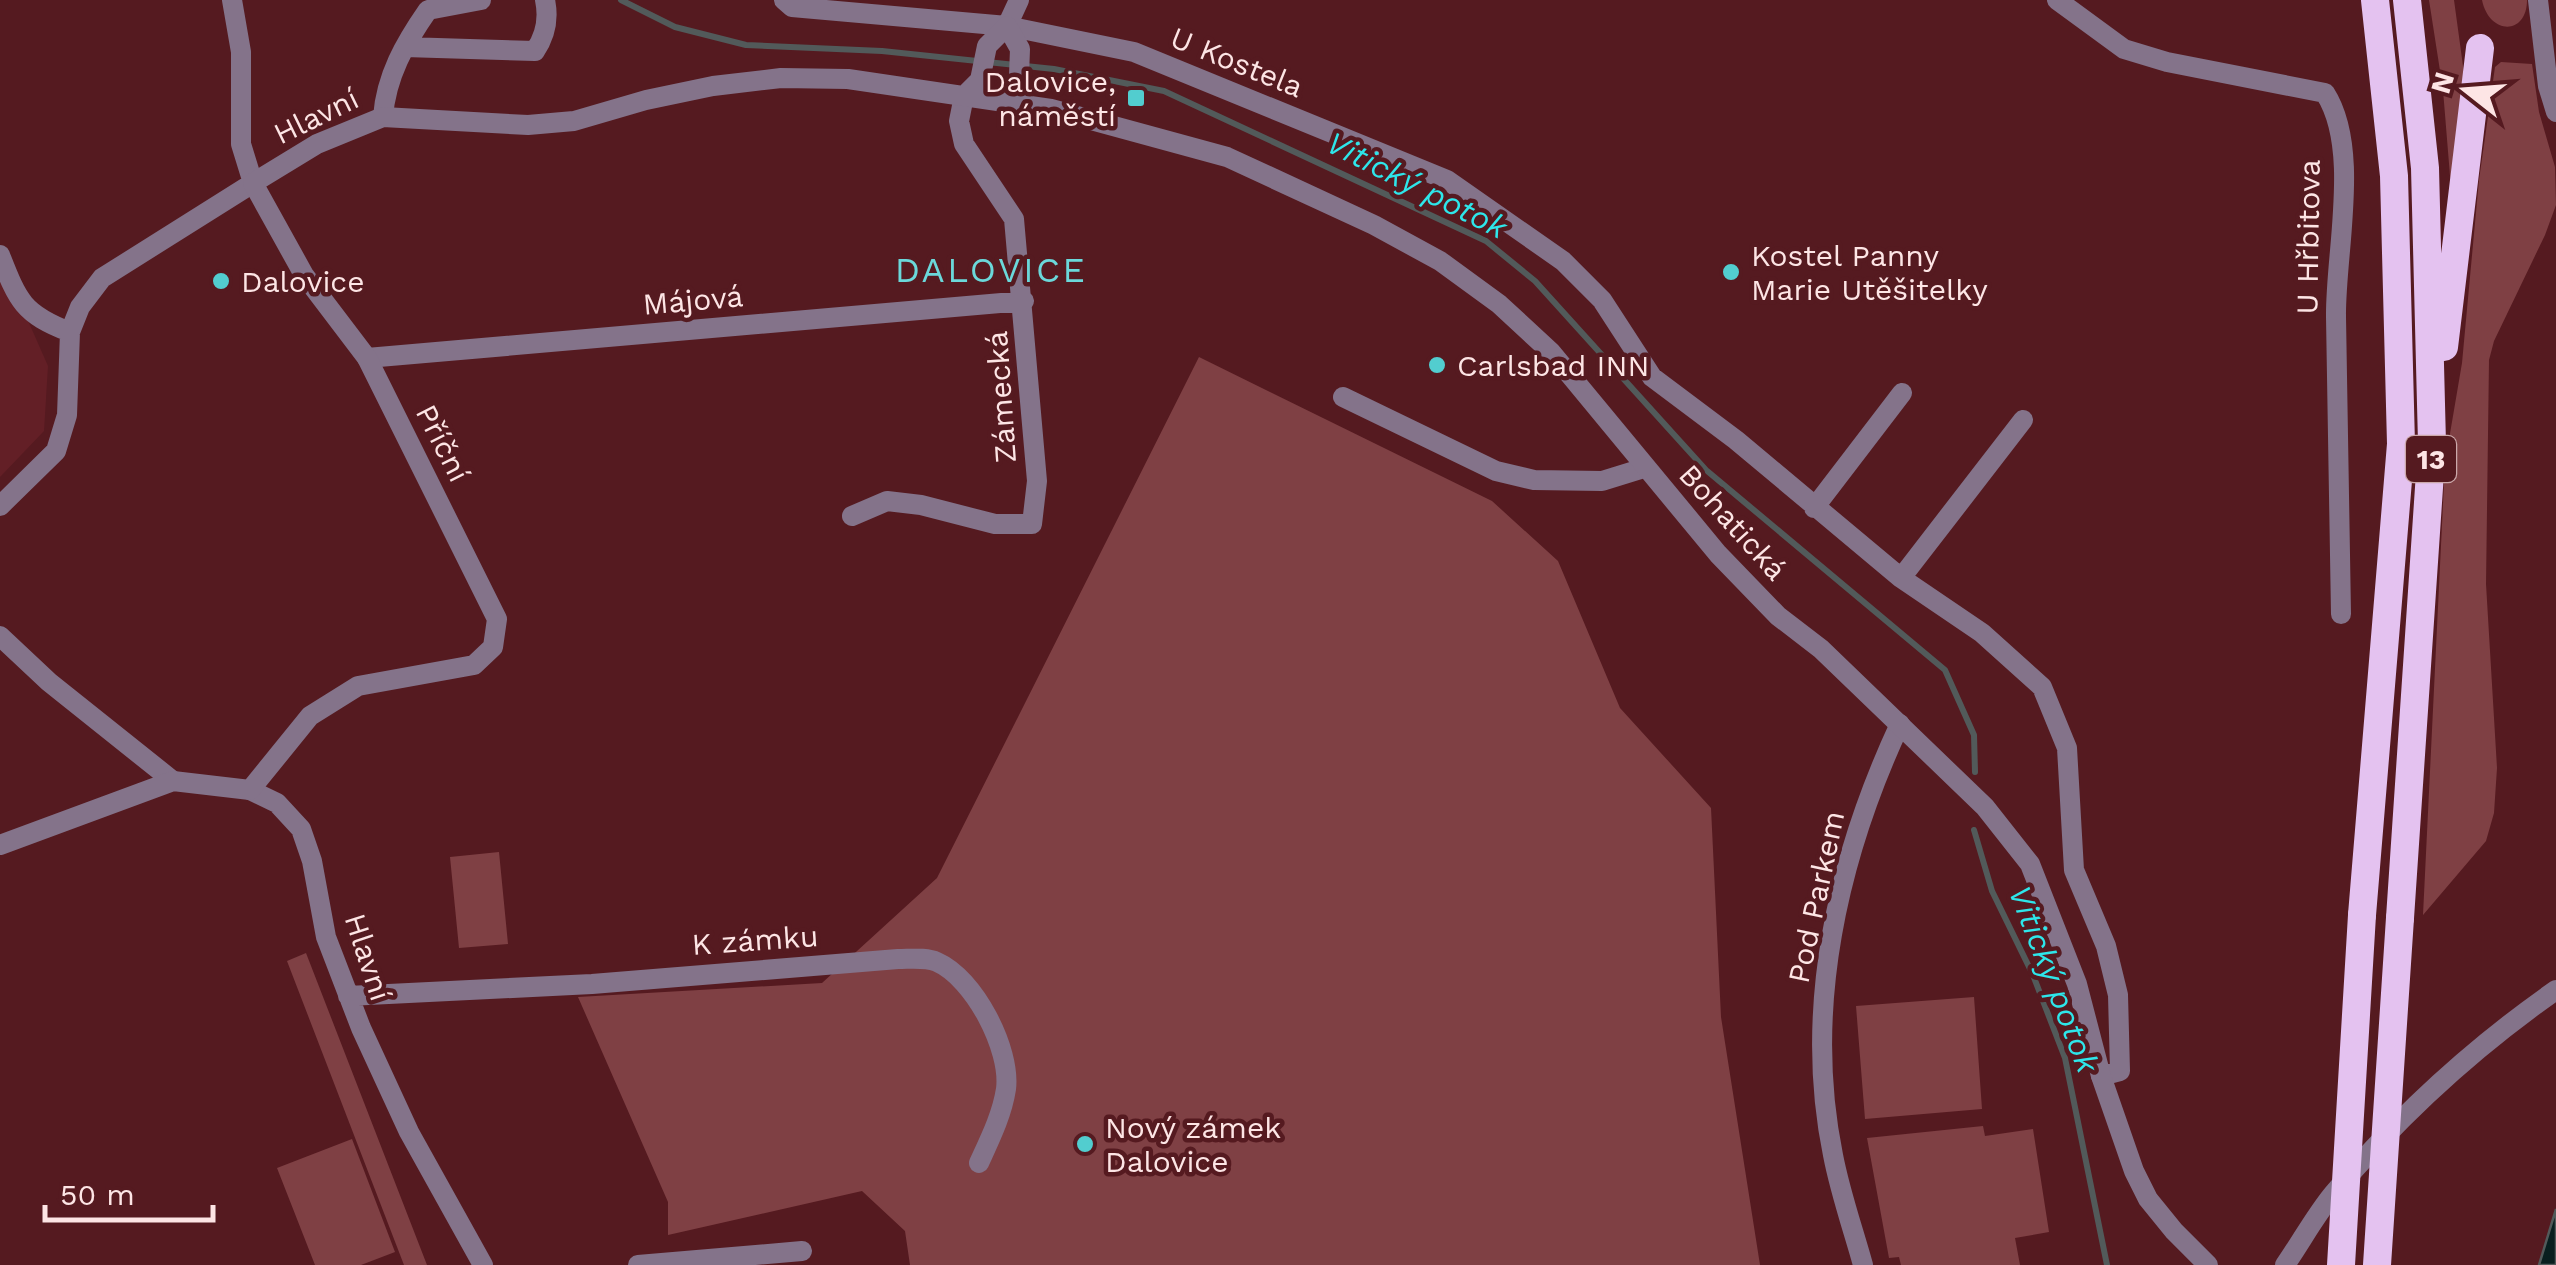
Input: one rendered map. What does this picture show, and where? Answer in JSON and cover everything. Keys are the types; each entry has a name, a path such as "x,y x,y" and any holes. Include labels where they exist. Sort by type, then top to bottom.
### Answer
{"highway":[{"name":"13","path":"2340,1265 2362,915 2401,444 2394,176 2375,0"},
{"name":"13","path":"2377,1265 2432,443 2425,168 2408,0"},
{"path":"2432,443 2480,48"}],"street":[{"name":"Příční","path":"232,0 241,52 241,144 254,183 304,274 366,358 498,619 493,646 474,665 358,686 310,716 250,790"},
{"path":"384,117 388,84 428,10 482,0"},
{"path":"405,47 535,50 542,40 548,14 545,0"},
{"name":"U Kostela","path":"784,0 792,7 1006,26 1134,52 1447,180 1563,262 1602,300 1652,377 1736,440 1901,578 1982,632 2042,687 2067,748 2074,870 2106,946 2118,996 2111,1073"},
{"path":"964,96 980,80 986,46 1006,26 1019,0"},
{"name":"U Hřbitova","path":"2058,0 2124,49 2167,62 2325,93 2336,110 2345,192 2336,314 2341,614"},
{"path":"2538,0 2548,86 2556,112"},
{"path":"1006,26 1020,49 1018,93"},
{"name":"Hlavní","path":"0,506 56,451 68,415 70,332 80,307 102,278 317,144 384,117 528,125 574,121 713,86 781,78 848,79 964,96"},
{"name":"Bohatická","path":"964,96 1018,93 1228,157 1374,224 1440,260 1499,304 1551,352 1718,554 1766,604 1821,649 1986,807 2030,864 2111,1073 2122,1140 2148,1199 2208,1265"},
{"name":"Zámecká","path":"852,516 887,500 996,524 1032,524 1037,481 1014,218 964,144 960,121 964,96"},
{"path":"0,256 28,312 70,332"},
{"name":"Májová","path":"366,358 1024,301"},
{"path":"1814,508 1902,394"},
{"path":"1342,398 1496,471 1534,480 1602,480 1644,468"},
{"path":"1901,578 2024,420"},
{"path":"0,636 48,682 173,781"},
{"name":"Pod Parkem","path":"1864,1265 1832,1154 1821,1057 1826,964 1840,894 1871,786 1900,724"},
{"name":"Hlavní","path":"173,781 250,790 277,803 301,829 312,861 326,937 348,996 409,1132 484,1265"},
{"path":"0,845 173,781"},
{"name":"K zámku","path":"348,996 592,984 826,964 933,960 952,971 974,996 992,1026 1003,1059 1007,1085 996,1126 979,1163"},
{"path":"2285,1265 2330,1197 2407,1113 2556,990"},
{"path":"638,1265 802,1251"}],"shaded area":[{"path":"2429,0 2454,0 2466,88 2451,188 2443,90"},
{"path":"2482,0 2527,0 2521,20 2507,27 2492,20"},
{"path":"2501,62 2532,64 2539,112 2555,167 2556,205 2489,360 2486,584 2497,768 2494,813 2486,841 2423,915 2445,463 2462,363 2479,180 2495,67"},
{"path":"0,257 48,366 44,431 0,477"},
{"path":"1199,357 1492,501 1558,561 1620,708 1711,808 1721,1017 1760,1265 910,1265 905,1231 862,1191 668,1235 668,1202 578,997 822,983 937,878"},
{"path":"499,852 508,944 459,948 450,857"},
{"path":"306,953 427,1265 404,1265 287,961"},
{"path":"1974,997 1982,1109 1865,1119 1856,1006"},
{"path":"1983,1126 1985,1136 2033,1129 2049,1232 2015,1238 2020,1265 1901,1265 1899,1257 1889,1258 1867,1138"},
{"path":"352,1139 395,1252 361,1265 315,1265 277,1168"}],"water":[{"path":"2556,1209 2556,1265 2539,1265"}],"waterway":[{"name":"Vitický potok","path":"621,0 675,27 746,45 882,51 1054,69 1164,91 1486,241 1535,281 1706,470 1945,670 1974,735 1975,772"},
{"name":"Vitický potok","path":"1974,830 1992,891 2033,975 2065,1058 2107,1265"}],"place":[{"name":"Dalovice, náměstí","path":"1136,98"},
{"name":"Kostel Panny Marie Utěšitelky","path":"1731,272"},
{"name":"Dalovice","path":"221,281"},
{"name":"Carlsbad INN","path":"1437,365"},
{"name":"Nový zámek Dalovice","path":"1085,1144"}],"district":[{"name":"DALOVICE","path":"991,270"}]}
